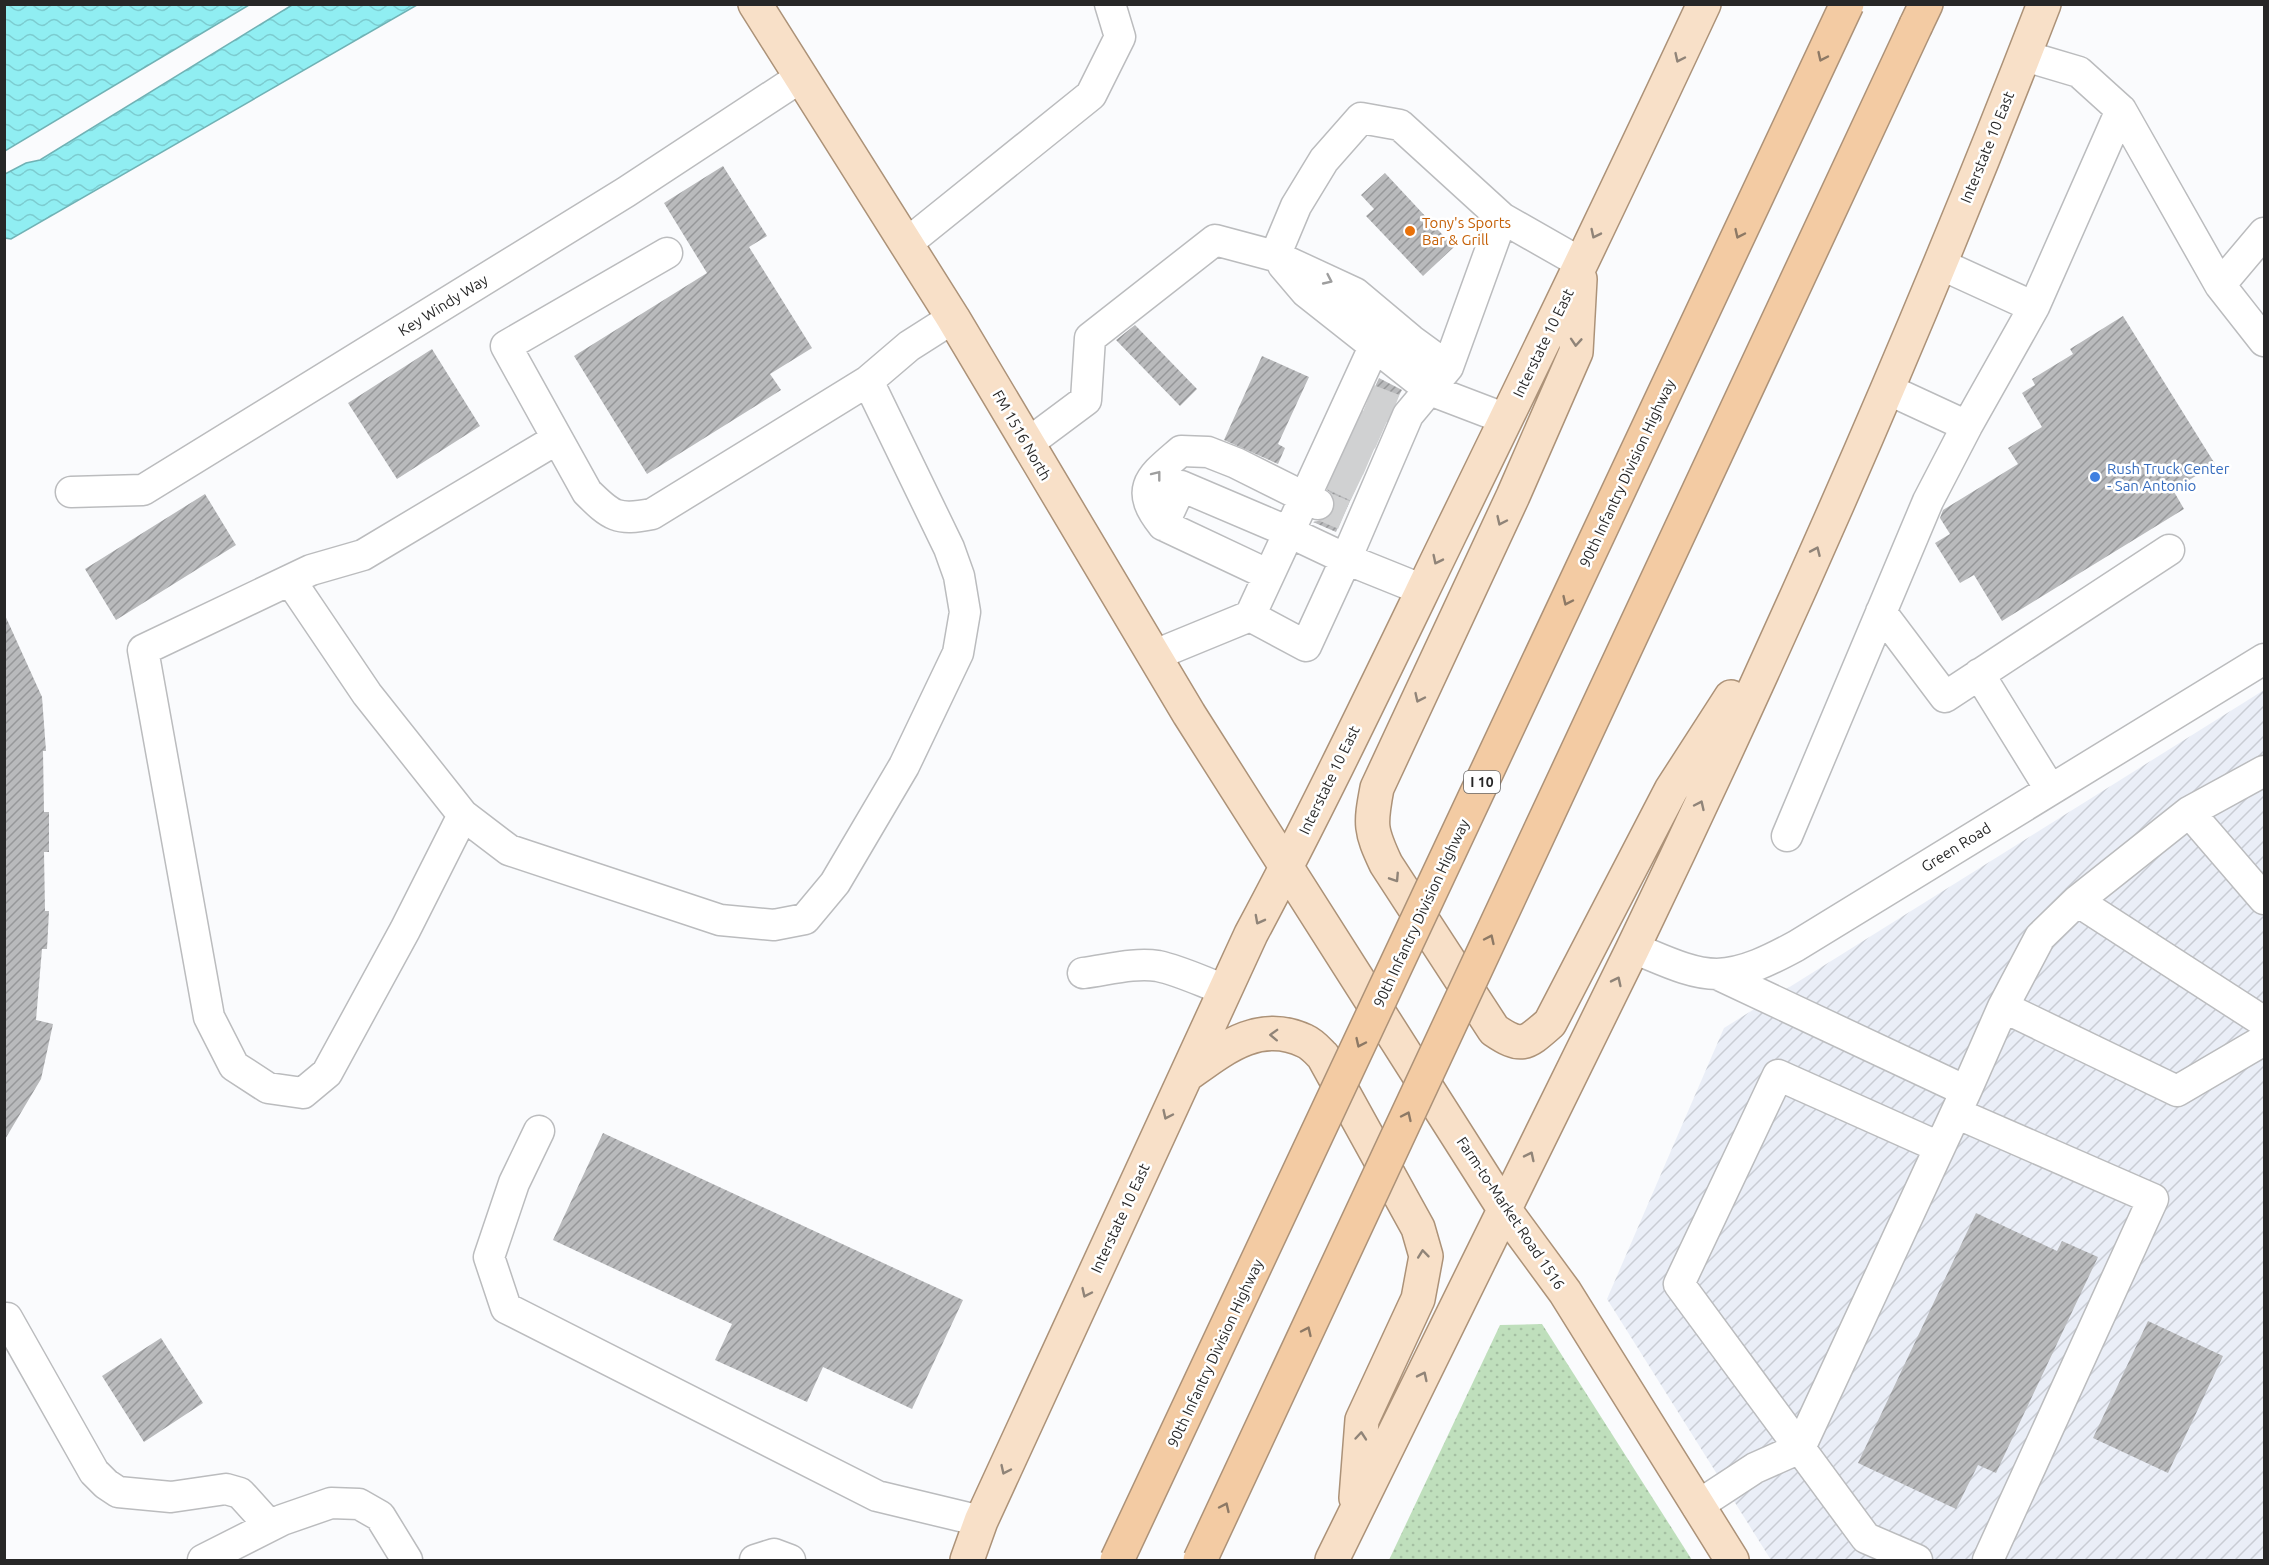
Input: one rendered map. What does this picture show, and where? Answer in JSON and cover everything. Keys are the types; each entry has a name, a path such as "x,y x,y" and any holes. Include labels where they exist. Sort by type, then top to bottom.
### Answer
{"highway":[{"name":"90th Infantry Division Highway","path":"1117,1560 1847,4"},
{"path":"1200,1560 1921,15"}],"main road":[{"name":"FM 1516 North","path":"755,4 953,318 1189,714 1286,868"},
{"name":"Interstate 10 East","path":"967,1560 981,1521 1251,934 1423,590 1704,4"},
{"name":"Interstate 10 East","path":"1332,1560 1633,948 1800,588 1940,264 2044,4"},
{"path":"1581,263 1576,352 1513,496 1377,788 1371,816 1374,838 1386,864 1494,1030 1511,1041 1530,1040 1550,1023 1671,790 1800,588"},
{"name":"Farm-to-Market Road 1516","path":"1286,868 1504,1209 1565,1292 1732,1560"},
{"path":"1185,1077 1228,1045 1253,1035 1280,1034 1307,1041 1323,1056 1418,1228 1426,1256 1418,1299 1362,1420 1354,1515"}],"street":[{"path":"906,244 1091,95 1120,37 1110,4"},
{"path":"2025,56 2079,72 2121,110 2220,285 2265,341"},
{"name":"Key Windy Way","path":"71,492 143,490 626,192 801,77"},
{"path":"1787,836 1928,501 2034,307 2121,110"},
{"path":"1275,255 1296,206 1324,160 1361,118 1400,125 1502,218 1581,263"},
{"path":"1250,616 1306,646 1346,559 1332,510 1363,443 1439,378 1502,218"},
{"path":"2220,285 2265,233"},
{"path":"1027,444 1086,400 1090,338 1215,240 1275,255 1354,293 1411,340 1439,378"},
{"path":"667,253 506,346 587,492 605,510 618,517 652,514 868,381 909,346 953,318"},
{"path":"1275,255 1306,292 1374,347 1439,378 1506,419"},
{"path":"1940,264 2034,307"},
{"path":"1155,655 1250,616 1289,532 1332,510 1363,443 1374,347"},
{"path":"290,580 367,694 463,815 508,850 720,920 774,925 805,919 835,883 904,766 958,653 965,612 959,576 949,549 868,381"},
{"path":"1887,389 1967,426"},
{"path":"463,815 405,930 327,1073 303,1094 268,1088 234,1066 209,1017 143,650 311,570 363,555 557,439"},
{"path":"1269,575 1163,525 1149,508 1147,487 1158,471 1181,451 1209,452 1332,510"},
{"path":"1163,525 1180,486 1423,590"},
{"path":"1881,612 1945,697 2169,550"},
{"name":"Green Road","path":"1633,948 1695,971 1717,974 1742,970 1767,962 2265,658"},
{"path":"1979,674 2050,789"},
{"path":"1697,1506 1755,1468 1800,1448 2003,1007 2040,937 2077,901 2189,812 2265,771"},
{"path":"2189,812 2265,899"},
{"path":"2077,901 2265,1022"},
{"path":"1083,973 1136,966 1156,966 1225,990"},
{"path":"1717,974 1961,1102 2153,1199 1988,1560"},
{"path":"2003,1007 2177,1091 2265,1040"},
{"path":"1917,1560 1866,1538 1679,1284 1778,1075 1939,1147"},
{"path":"539,1131 514,1183 489,1257 507,1308 877,1496 981,1521"},
{"path":"7,1318 94,1472 106,1484 118,1492 171,1497 226,1488 240,1493 270,1526"},
{"path":"203,1560 270,1526 331,1503 359,1504 380,1516 407,1560"},
{"path":"755,1560 774,1554 790,1560"}],"shaded area":[{"path":"2264,690 2264,1560 1771,1560 1607,1299 1724,1028"}],"green space":[{"path":"1542,1324 1692,1560 1389,1560 1500,1325"}],"water":[{"path":"5,4 249,4 249,5 5,151"},
{"path":"292,5 417,5 11,239 5,238 5,174 26,163 40,160"}],"building":[{"path":"723,166 767,236 749,247 812,348 770,374 781,390 647,474 574,356 707,273 664,203"},
{"name":"Tony's Sports Bar & Grill","path":"1385,173 1454,247 1423,276 1366,216 1374,209 1361,195"},
{"name":"Rush Truck Center - San Antonio","path":"2123,316 2215,464 2173,490 2184,509 2002,621 1974,575 1960,583 1935,543 1950,534 1940,518 1943,510 2018,464 2008,448 2042,427 2022,393 2035,385 2032,379 2073,354 2070,349"},
{"path":"1135,325 1197,389 1180,406 1116,340"},
{"path":"432,349 480,426 397,479 348,403"},
{"path":"1262,356 1309,377 1278,444 1285,448 1278,464 1224,440"},
{"path":"1379,378 1402,390 1336,532 1313,522 1327,519 1334,511 1333,495 1327,490"},
{"path":"205,494 236,545 116,620 85,569"},
{"path":"4,613 42,697 46,751 43,751 44,812 49,812 49,852 44,852 45,911 49,911 47,949 42,949 36,1020 53,1024 41,1079 4,1141"},
{"path":"603,1133 963,1300 912,1409 823,1367 807,1402 715,1360 732,1324 553,1240"},
{"path":"1976,1213 2057,1251 2062,1241 2098,1257 1996,1473 1978,1465 1956,1509 1858,1463"},
{"path":"2148,1321 2223,1356 2168,1473 2093,1438"},
{"path":"161,1338 203,1403 144,1442 102,1376"}],"tunnel":[{"path":"1368,399 1394,409"},
{"path":"1356,424 1381,435"},
{"path":"1343,450 1369,461"},
{"path":"1332,475 1357,487"},
{"path":"1318,504 1344,515"}],"place":[{"name":"Tony's Sports Bar & Grill","path":"1410,231"},
{"name":"Rush Truck Center - San Antonio","path":"2095,477"}]}
